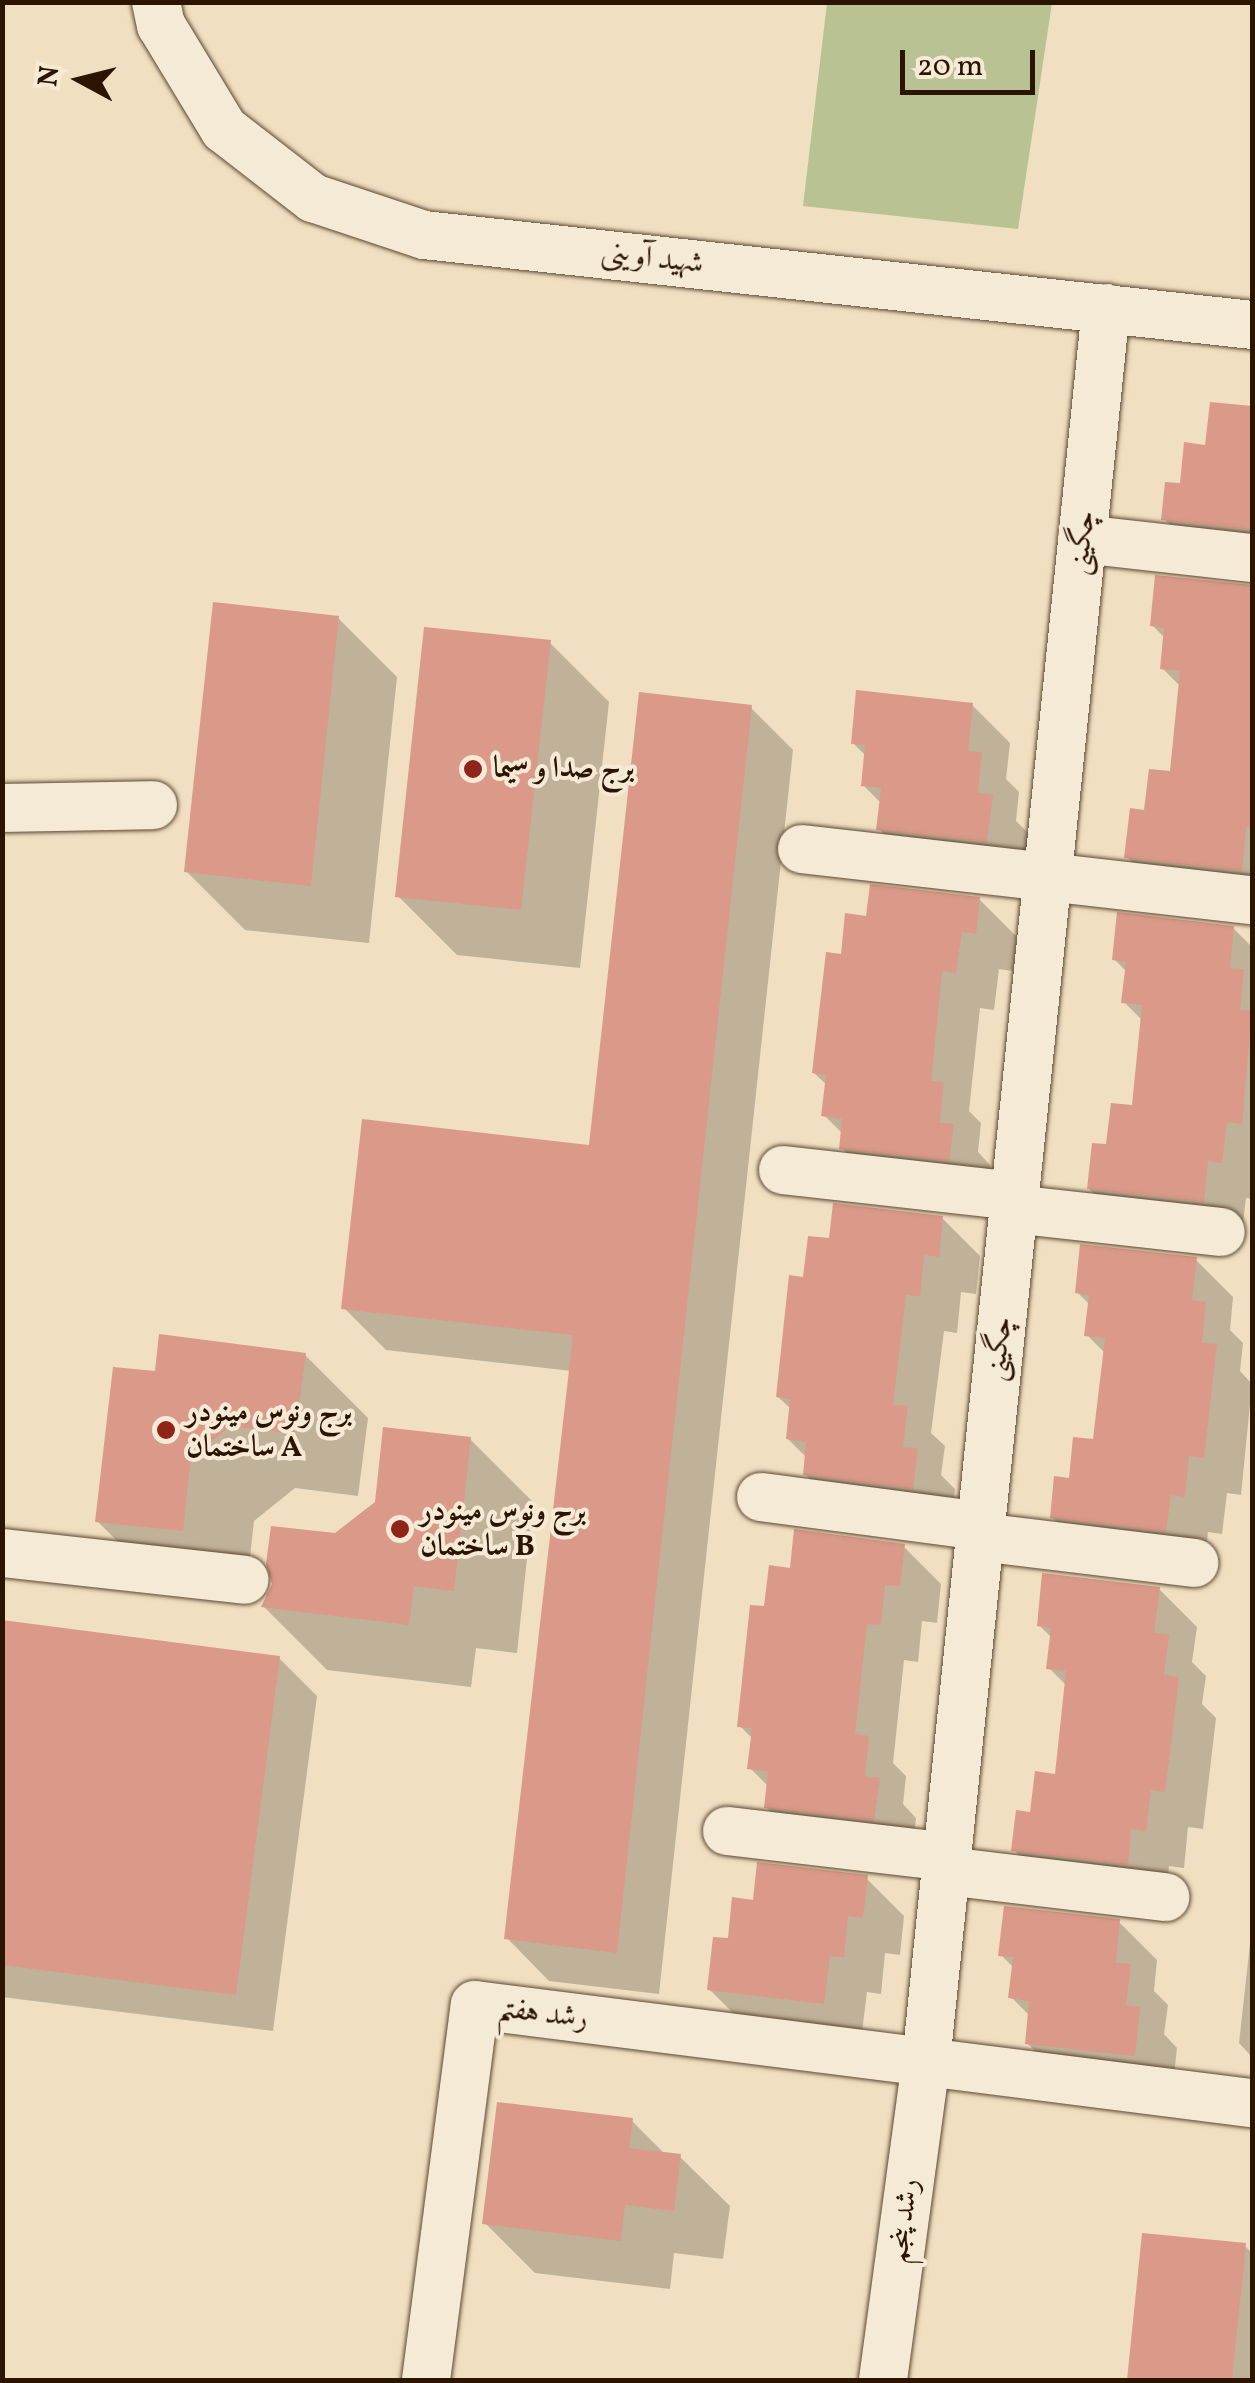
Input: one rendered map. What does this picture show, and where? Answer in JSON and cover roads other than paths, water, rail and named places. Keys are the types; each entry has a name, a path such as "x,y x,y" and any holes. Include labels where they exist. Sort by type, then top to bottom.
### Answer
{"street":[{"name":"شهید آوینی","path":"156,2 161,25 224,129 313,198 424,235 1252,326"},
{"name":"چگینی","path":"926,2062 1106,308"},
{"path":"1082,539 1252,558"},
{"path":"2,808 152,806"},
{"path":"802,848 1252,900"},
{"path":"783,1170 1222,1232"},
{"path":"761,1498 1194,1564"},
{"path":"2,1552 245,1580"},
{"path":"727,1832 1164,1897"},
{"name":"رشد هفتم","path":"426,2380 475,2005 926,2062"},
{"path":"926,2062 1252,2102"},
{"name":"رشد پنجم","path":"883,2380 926,2062"}],"place":[{"name":"برج صدا و سیما","path":"473,769"},
{"name":"برج ونوس مینودر ساختمان A","path":"166,1430"},
{"name":"برج ونوس مینودر ساختمان B","path":"400,1529"}]}
